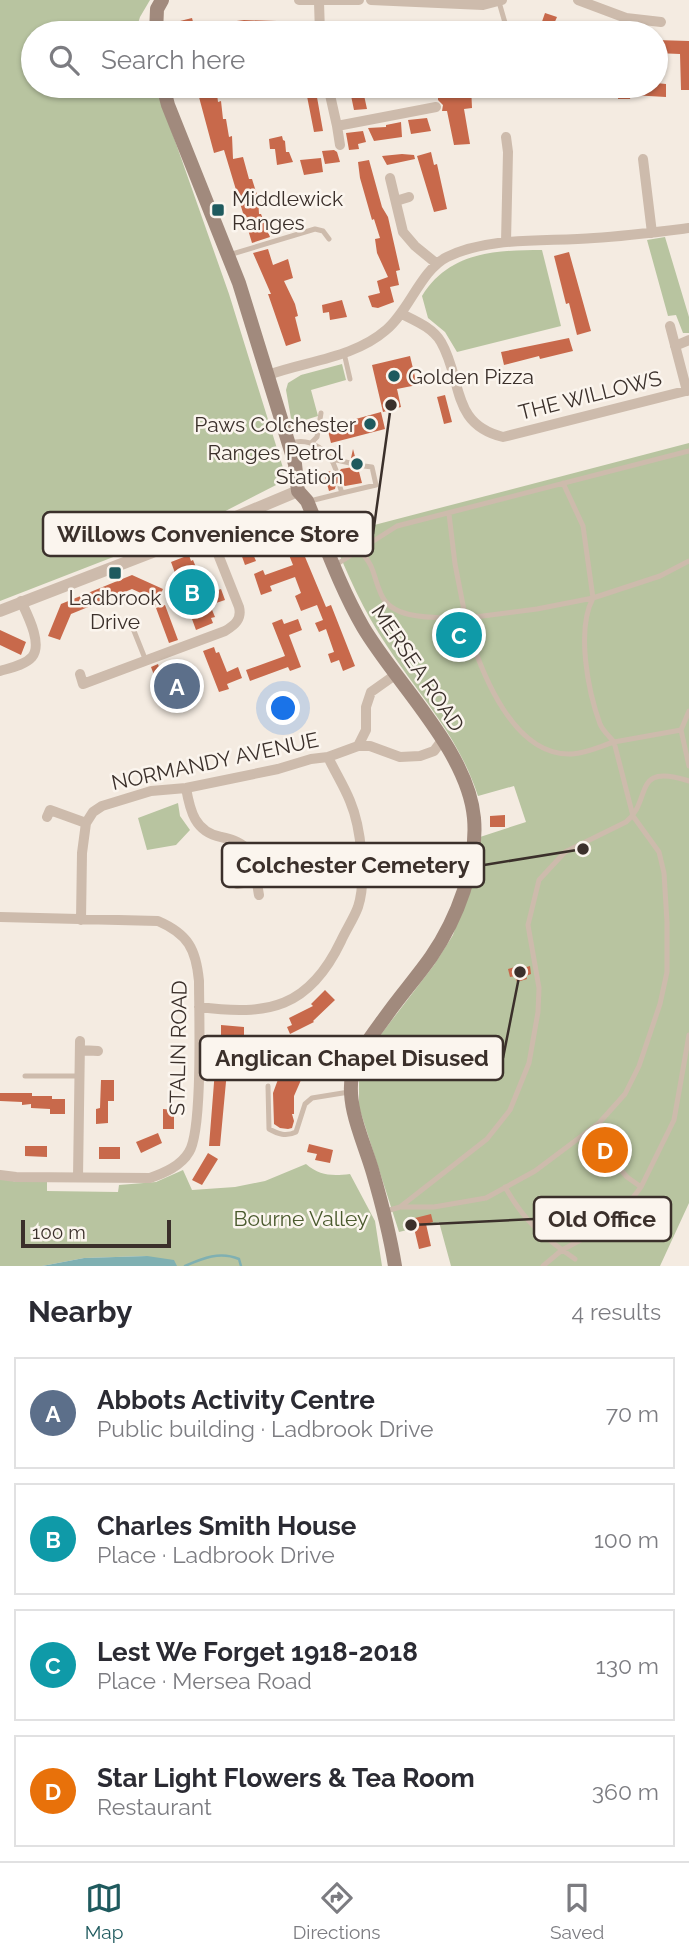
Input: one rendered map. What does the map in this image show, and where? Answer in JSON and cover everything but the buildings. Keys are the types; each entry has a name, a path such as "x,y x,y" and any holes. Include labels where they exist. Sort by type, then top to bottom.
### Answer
{"main road":[{"path":"156,21 157,9 162,0"},
{"name":"MERSEA ROAD","path":"166,98 229,255 289,443 303,496 345,595 395,675 443,739 460,773 474,817 474,840 461,899 438,946 372,1034 352,1074 354,1111 383,1212 395,1266"}],"street":[{"path":"299,0 359,0"},
{"path":"371,0 483,5 501,1"},
{"path":"578,0 626,18 652,21"},
{"path":"319,2 320,21"},
{"path":"331,98 340,145"},
{"path":"337,126 436,107"},
{"path":"506,137 513,155 506,242"},
{"path":"643,159 640,175 652,233"},
{"path":"390,178 403,232 437,264"},
{"path":"396,201 409,197"},
{"path":"268,375 367,344 387,330 402,314 437,264 463,252 506,242 592,239 689,228"},
{"name":"THE WILLOWS","path":"402,314 433,332 441,341 462,404 471,420 487,433 503,437 688,390"},
{"path":"670,326 688,390"},
{"path":"675,345 689,340"},
{"path":"0,611 208,529 303,496"},
{"path":"80,674 83,684 146,662 225,631 240,617 239,607 208,529"},
{"path":"0,671 31,659 35,652 36,642 22,601"},
{"path":"395,675 371,692 366,707 366,730 358,746 370,746 400,757 420,756 434,751 443,739"},
{"name":"NORMANDY AVENUE","path":"86,823 93,813 113,801 151,791 186,788 278,769 328,757 358,746"},
{"path":"199,1007 242,1009 286,1003 302,994 320,978 334,954 357,908 362,877 357,828 351,803 328,757"},
{"path":"186,788 190,813 195,820 208,833 236,840 246,849 253,862 259,895"},
{"path":"50,809 86,823 82,853 81,920"},
{"path":"237,884 256,881"},
{"name":"STALIN ROAD","path":"0,917 158,921 172,927 191,947 197,961 199,1007 197,1119 189,1152 168,1172 150,1178 0,1175"},
{"path":"78,1177 80,1046 98,1051"}],"lane":[{"path":"501,1 505,21"},
{"path":"229,255 315,229 323,231 328,239"},
{"path":"344,353 350,379"},
{"path":"312,442 320,429 321,413"},
{"path":"289,443 299,440 312,442 332,459 350,463"},
{"path":"334,566 397,526 689,451"},
{"path":"332,459 336,470"},
{"path":"303,496 376,485 372,467 365,466"},
{"path":"383,1212 400,1207 434,1207 486,1198 548,1163 599,1123 625,1094 639,1066 660,1004 667,972 664,873 659,852 634,816 614,742 601,726 585,658 587,610 593,598 583,526 562,483"},
{"path":"449,514 464,610 460,618 463,628 468,629"},
{"path":"360,551 373,565 379,592 389,606 406,614 460,618"},
{"path":"464,610 475,617 593,598 660,576 689,561"},
{"path":"468,629 473,626 475,617"},
{"path":"130,621 146,662"},
{"path":"468,629 476,655 506,713 515,727 534,743 569,754 585,752 614,742 681,730"},
{"path":"689,710 681,730 689,766"},
{"path":"400,1207 487,1139 510,1110 529,1063 538,1012 540,988 528,925 539,880 565,852 634,816 644,787 654,778 666,775 689,781"},
{"path":"543,1266 562,1250 607,1226 619,1216 640,1187 674,1120 689,1035"},
{"path":"25,1076 79,1076"},
{"path":"268,1086 269,1129 278,1134 289,1135 296,1132 305,1104 312,1098 352,1091"},
{"path":"613,1161 640,1187"},
{"path":"505,1187 525,1219 575,1259"}],"green space":[{"path":"0,0 150,0 139,21 21,21 21,98 159,98 229,294 284,471 282,482 206,521 0,601"},
{"path":"665,237 689,317 689,333 683,333 676,315 668,316 647,240"},
{"path":"542,250 561,326 457,352 445,332 428,318 422,296 433,281 459,262 474,256"},
{"path":"342,364 346,380 311,390 318,416 292,424 286,390 288,383 301,375"},
{"path":"689,443 689,1203 660,1266 451,1266 439,1222 399,1232 359,1107 359,1078 369,1050 434,965 453,935 480,837 526,822 514,786 478,796 470,774 449,735 371,620 332,536"},
{"path":"178,803 180,816 190,830 176,845 147,850 138,818"},
{"name":"Bourne Valley","path":"306,1164 326,1174 350,1174 375,1221 382,1266 150,1266 147,1256 84,1258 42,1266 0,1266 0,1178 17,1182 47,1182 47,1191 118,1192 119,1185 156,1182 183,1170 192,1190 235,1187 265,1181"}],"water":[{"path":"147,1256 174,1260 177,1266 42,1266 84,1258"}],"waterway":[{"path":"185,1266 218,1256 239,1259 241,1266"}],"place":[{"name":"Middlewick Ranges","path":"218,210"},
{"name":"Golden Pizza","path":"394,376"},
{"name":"Willows Convenience Store","path":"391,405"},
{"name":"Paws Colchester","path":"370,424"},
{"name":"Ranges Petrol Station","path":"357,464"},
{"name":"Ladbrook Drive","path":"115,573"},
{"name":"Charles Smith House","path":"192,592"},
{"name":"Lest We Forget 1918-2018","path":"459,635"},
{"name":"Abbots Activity Centre","path":"177,686"},
{"name":"Colchester Cemetery","path":"583,849"},
{"name":"Anglican Chapel Disused","path":"520,972"},
{"name":"Star Light Flowers & Tea Room","path":"605,1150"},
{"name":"Old Office","path":"411,1225"}]}
